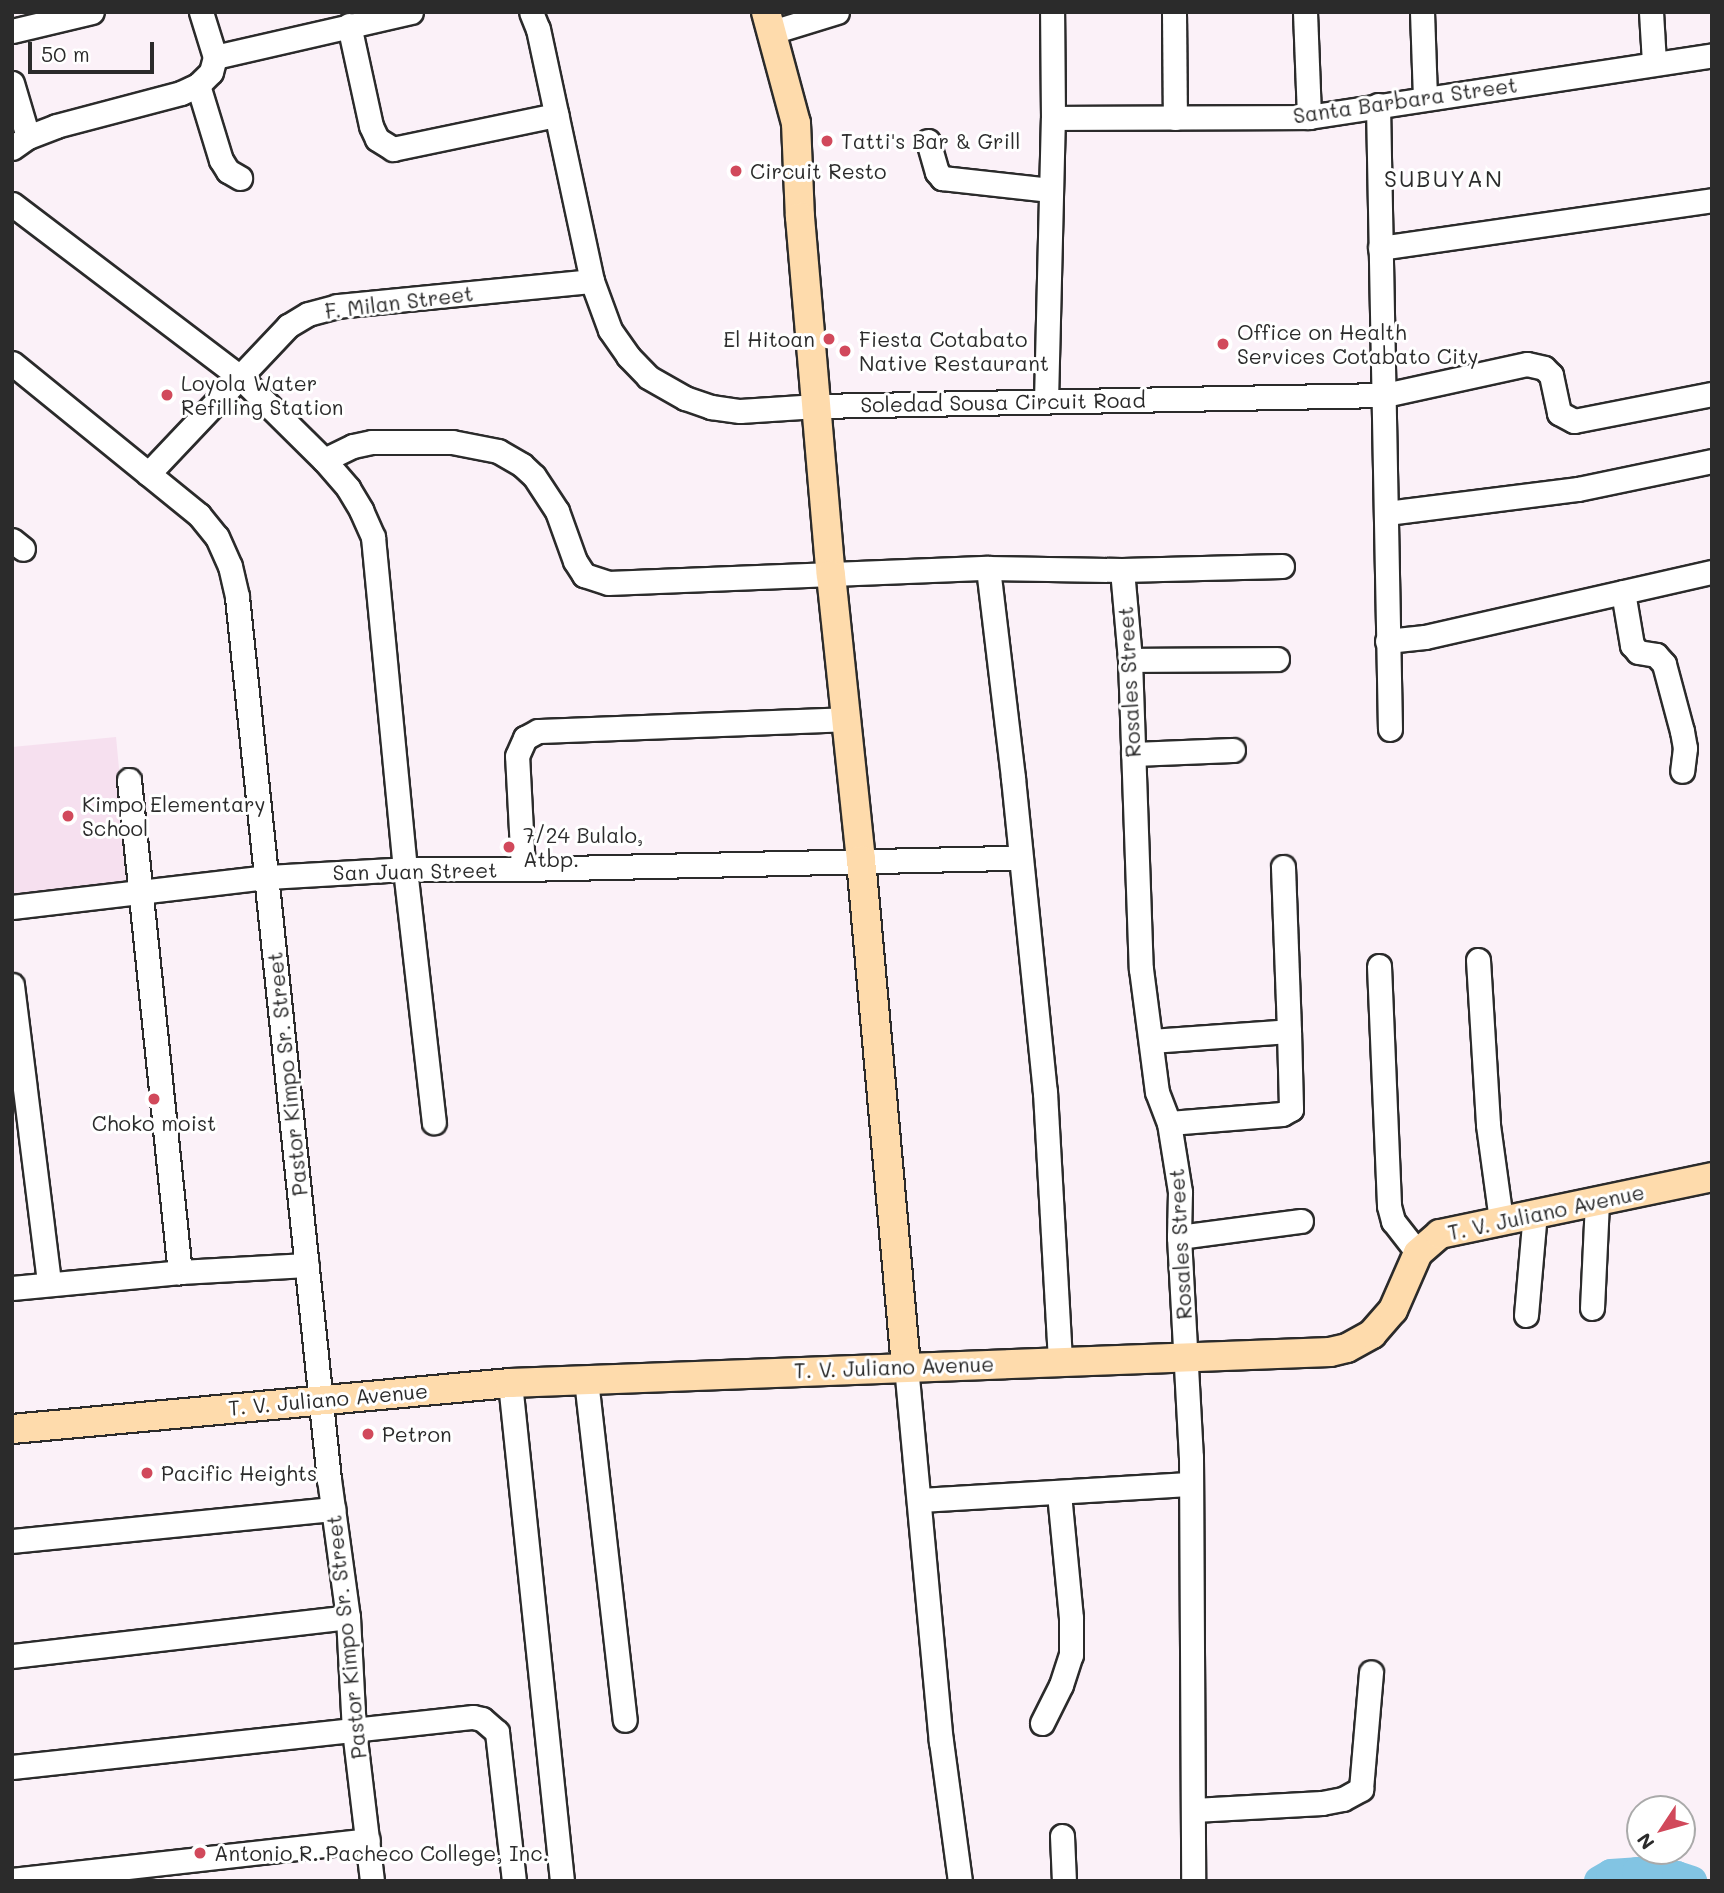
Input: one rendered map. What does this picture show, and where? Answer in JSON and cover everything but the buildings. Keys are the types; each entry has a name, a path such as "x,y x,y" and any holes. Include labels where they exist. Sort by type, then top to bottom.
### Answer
{"main road":[{"path":"769,22 796,123 800,217 831,575 861,860 906,1366"},
{"name":"T. V. Juliano Avenue","path":"12,1429 510,1383 906,1366 1311,1353 1347,1348 1372,1334 1393,1311 1418,1253 1440,1234 1712,1177"}],"street":[{"path":"12,31 92,12"},
{"path":"201,12 221,160 228,171 240,178"},
{"path":"12,83 20,143 208,71 349,25 411,12"},
{"name":"Soledad Sousa Circuit Road","path":"531,12 592,281 610,330 628,356 648,377 685,398 711,407 740,411 817,406 1385,395 1527,364 1544,368 1551,375 1559,413 1574,421 1712,394"},
{"path":"769,22 837,12"},
{"path":"1046,401 1053,118 1052,12"},
{"path":"1174,12 1175,118"},
{"path":"1305,12 1309,117"},
{"path":"1422,12 1425,98"},
{"path":"1651,12 1654,63"},
{"path":"349,25 371,127 383,145 393,149 556,115"},
{"name":"Santa Barbara Street","path":"1053,118 1309,117 1712,55"},
{"path":"1378,105 1390,729"},
{"path":"928,141 937,172 942,178 1050,190"},
{"path":"1380,248 1712,200"},
{"path":"12,204 240,377 324,460 348,488 373,537 405,869 434,1122"},
{"name":"F. Milan Street","path":"148,474 288,326 308,314 337,306 592,281"},
{"name":"Pastor Kimpo Sr. Street","path":"12,363 199,515 217,537 230,565 237,597 321,1400 348,1617 354,1730 372,1881"},
{"path":"324,460 353,446 372,442 452,442 498,451 522,465 534,476 557,511 575,561 584,575 608,583 988,568 1122,570 1282,566"},
{"path":"1387,513 1578,489 1712,461"},
{"path":"988,568 1013,778 1019,858 1045,1092 1060,1361"},
{"name":"Rosales Street","path":"1122,570 1130,660 1141,969 1157,1092 1169,1123 1180,1192 1179,1237 1190,1484 1193,1881"},
{"path":"1387,641 1425,637 1712,572"},
{"path":"1623,592 1632,645 1638,652 1656,655 1664,664 1682,731 1685,760 1682,771"},
{"path":"1130,660 1277,659"},
{"path":"523,870 517,756 526,738 538,731 846,719"},
{"path":"1133,754 1233,750"},
{"path":"129,780 180,1272"},
{"name":"San Juan Street","path":"12,907 141,894 268,877 405,869 523,870 1019,858"},
{"path":"1169,1123 1282,1114 1291,1109 1283,867"},
{"path":"1478,960 1488,1125 1501,1220"},
{"path":"1379,966 1389,1206 1399,1232 1418,1253"},
{"path":"12,985 49,1283"},
{"path":"1151,1041 1289,1031"},
{"path":"1592,1308 1597,1200"},
{"path":"1525,1315 1535,1213"},
{"path":"1179,1237 1301,1221"},
{"path":"12,1288 180,1272 307,1265"},
{"path":"906,1366 941,1741 960,1881"},
{"path":"586,1380 625,1720"},
{"path":"510,1383 562,1881"},
{"path":"919,1500 1190,1484"},
{"path":"1042,1723 1061,1685 1071,1655 1071,1618 1059,1493"},
{"path":"12,1541 333,1509"},
{"path":"12,1656 348,1617"},
{"path":"1194,1810 1322,1802 1343,1799 1361,1789 1371,1672"},
{"path":"12,1767 473,1717 489,1723 497,1732 514,1881"},
{"path":"1062,1836 1064,1881"},
{"path":"12,1880 368,1840"}],"shaded area":[{"name":"Kimpo Elementary School","path":"116,737 130,886 12,897 12,747"}],"waterway":[{"path":"1599,1881 1611,1874 1637,1872 1677,1876 1692,1881"}],"place":[{"name":"Tatti's Bar & Grill","path":"827,141"},
{"name":"Circuit Resto","path":"736,171"},
{"name":"El Hitoan","path":"829,339"},
{"name":"Office on Health Services Cotabato City","path":"1223,344"},
{"name":"Fiesta Cotabato Native Restaurant","path":"845,351"},
{"name":"Loyola Water Refilling Station","path":"167,395"},
{"name":"Kimpo Elementary School","path":"68,816"},
{"name":"7/24 Bulalo, Atbp.","path":"509,847"},
{"name":"Choko moist","path":"154,1099"},
{"name":"Petron","path":"368,1434"},
{"name":"Pacific Heights","path":"147,1473"},
{"name":"Antonio R. Pacheco College, Inc.","path":"200,1853"}],"district":[{"name":"SUBUYAN","path":"1444,178"}]}
